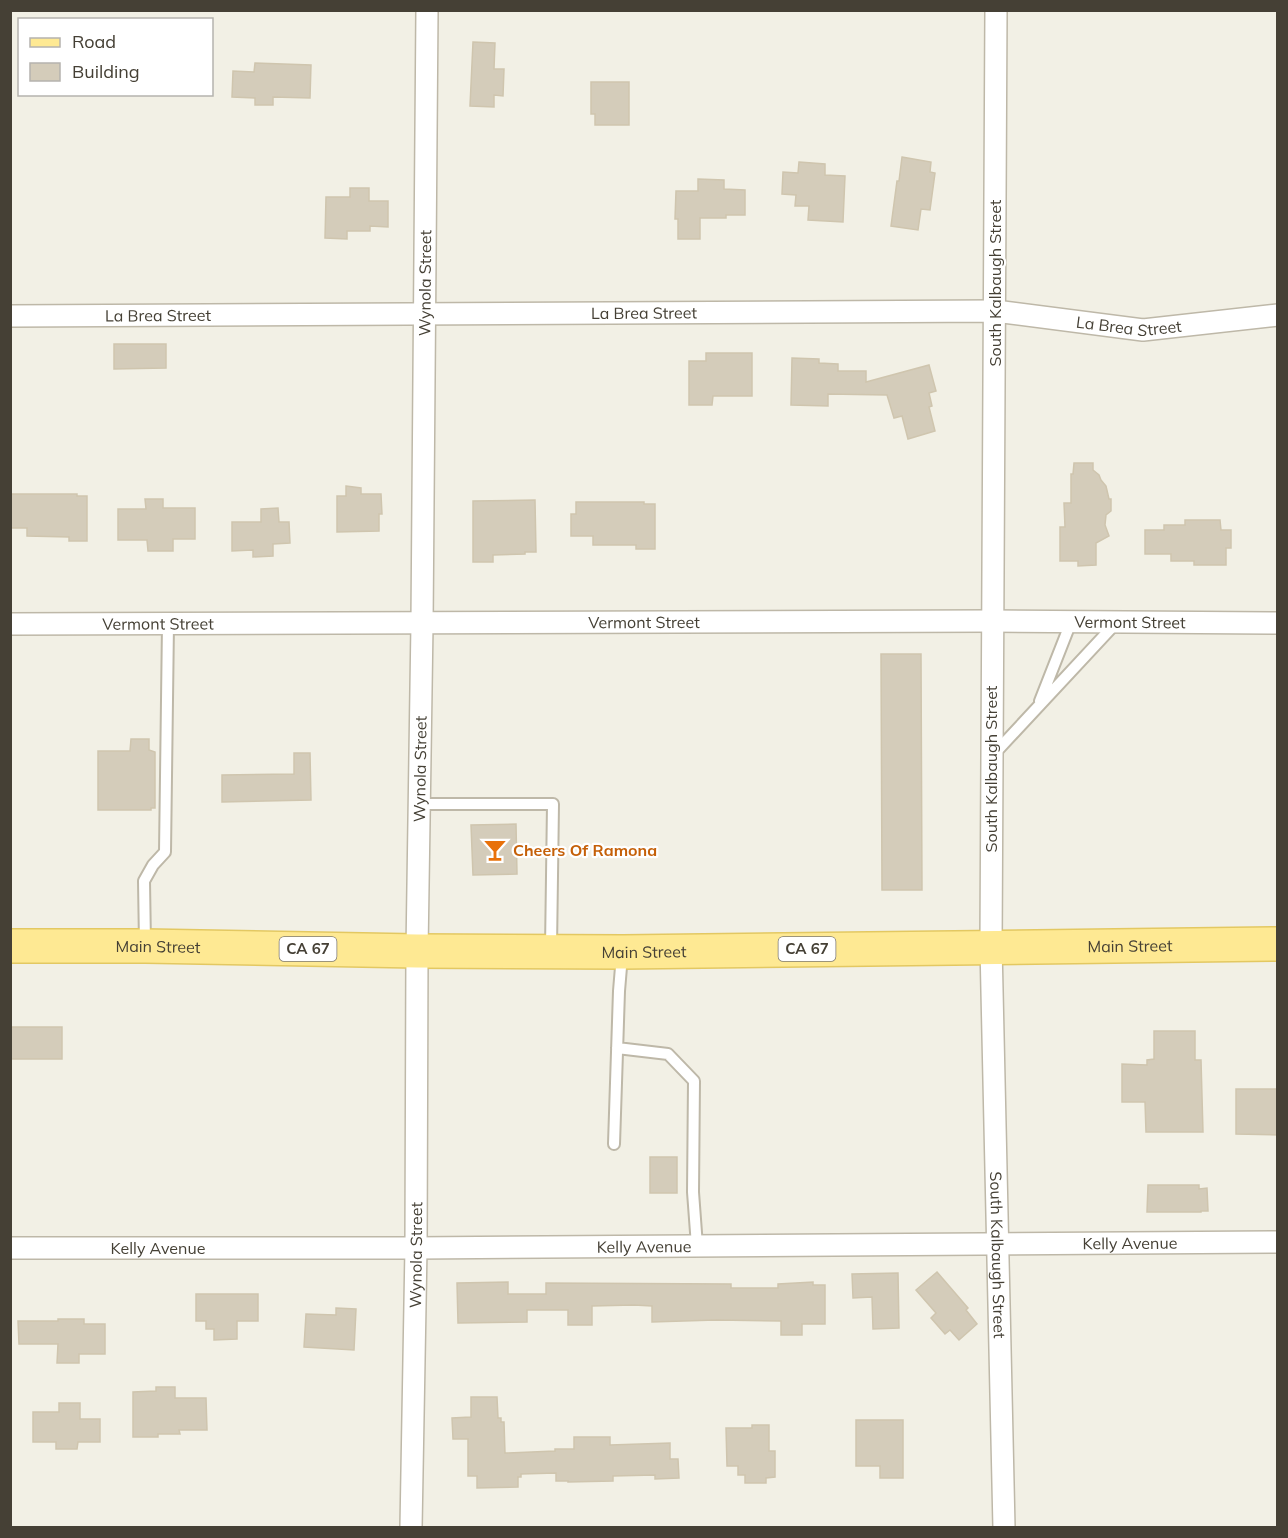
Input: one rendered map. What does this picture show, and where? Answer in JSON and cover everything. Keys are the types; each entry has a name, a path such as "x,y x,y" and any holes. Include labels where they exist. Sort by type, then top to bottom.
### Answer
{"main road":[{"name":"Main Street","path":"10,946 622,952 1278,944"}],"street":[{"name":"Wynola Street","path":"411,1527 416,1248 427,10"},
{"name":"South Kalbaugh Street","path":"996,10 991,946 1004,1527"},
{"name":"La Brea Street","path":"10,315 994,311 1143,330 1278,315"},
{"name":"Vermont Street","path":"10,624 1278,622"},
{"name":"Kelly Avenue","path":"10,1248 416,1248 1278,1242"}],"lane":[{"path":"1038,707 1071,622"},
{"path":"992,757 1117,622"},
{"path":"145,946 144,881 153,865 165,852 168,624"},
{"path":"419,804 553,804 551,951"},
{"path":"614,1144 622,952"},
{"path":"617,1048 668,1054 694,1081 693,1192 697,1246"}],"building":[{"path":"473,42 495,43 494,69 504,69 503,96 494,95 494,107 470,106"},
{"path":"255,63 311,65 310,98 273,97 273,105 255,105 255,98 232,97 233,71 254,72"},
{"path":"591,82 629,82 629,125 595,125 595,114 591,114"},
{"path":"902,157 931,162 930,172 935,173 930,210 921,209 918,230 891,226"},
{"path":"799,162 825,164 825,175 845,176 843,222 808,220 809,206 795,206 796,195 782,194 783,172 798,173"},
{"path":"698,179 724,180 724,189 745,190 745,215 700,218 700,239 678,239 678,219 675,219 676,191 698,191"},
{"path":"350,188 369,188 369,201 388,201 388,227 370,226 370,231 347,231 347,239 325,238 326,197 350,197"},
{"path":"114,344 166,344 166,368 114,369"},
{"path":"706,353 752,353 752,396 713,396 712,405 689,405 689,361 706,361"},
{"path":"792,358 819,359 819,363 838,364 838,371 866,371 866,382 929,365 936,391 929,393 932,406 929,407 935,431 908,439 902,416 894,418 887,395 828,394 828,406 791,405"},
{"path":"1074,463 1093,463 1093,470 1106,486 1109,499 1111,499 1111,511 1106,515 1105,525 1109,536 1096,543 1096,565 1078,566 1078,561 1060,561 1060,527 1065,527 1064,503 1071,503 1071,474 1073,474"},
{"path":"346,486 361,488 361,494 381,494 382,514 379,514 379,531 337,532 337,496 346,496"},
{"path":"10,494 87,496 87,541 69,541 69,537 27,536 27,528 10,528"},
{"path":"145,499 163,499 163,508 195,508 195,539 173,539 173,551 148,551 147,540 118,540 118,509 146,509"},
{"path":"535,500 536,552 493,555 493,562 473,562 473,501"},
{"path":"576,502 655,504 655,549 636,549 636,545 593,545 593,536 571,536 571,514 576,514"},
{"path":"278,508 279,522 289,522 290,543 273,544 273,556 253,557 253,550 232,551 232,522 261,522 261,509"},
{"path":"1185,520 1220,520 1221,530 1231,530 1231,548 1226,548 1226,565 1194,565 1194,561 1171,561 1171,554 1145,554 1145,530 1164,530 1164,525 1185,525"},
{"path":"881,654 921,654 922,890 882,890"},
{"path":"131,739 149,739 149,750 155,752 155,808 151,810 98,810 98,751 130,751"},
{"path":"294,753 310,753 311,800 222,802 222,775 294,774"},
{"path":"516,824 517,874 473,875 471,825"},
{"path":"10,1027 62,1027 62,1059 10,1059"},
{"path":"1154,1031 1195,1031 1195,1060 1201,1060 1203,1132 1146,1132 1145,1102 1122,1102 1122,1064 1147,1065 1147,1060 1154,1059"},
{"path":"1236,1089 1278,1089 1278,1135 1236,1134"},
{"path":"650,1157 677,1157 677,1193 650,1193"},
{"path":"1148,1185 1199,1185 1199,1189 1207,1188 1208,1211 1147,1212"},
{"path":"937,1272 968,1308 966,1310 977,1324 959,1340 950,1330 945,1334 931,1318 936,1313 916,1290"},
{"path":"898,1273 899,1328 873,1329 872,1297 853,1298 852,1274"},
{"path":"508,1282 508,1294 546,1294 546,1283 731,1284 731,1288 778,1288 778,1284 813,1282 813,1285 825,1285 825,1324 802,1324 802,1335 781,1335 781,1321 652,1322 652,1306 634,1305 592,1306 592,1325 568,1325 568,1310 527,1310 527,1322 458,1323 457,1283"},
{"path":"196,1294 258,1294 258,1321 237,1321 237,1339 214,1340 214,1329 206,1329 206,1321 196,1321"},
{"path":"336,1308 356,1309 354,1350 304,1347 306,1314 336,1315"},
{"path":"58,1319 84,1319 84,1324 105,1324 105,1354 79,1354 79,1363 57,1363 58,1344 19,1344 18,1321 58,1321"},
{"path":"156,1387 175,1387 175,1398 206,1398 207,1430 179,1430 180,1434 133,1437 133,1392 156,1391"},
{"path":"471,1397 497,1397 498,1418 504,1422 505,1453 574,1449 574,1437 610,1437 610,1445 670,1443 670,1459 678,1459 679,1478 655,1479 655,1475 613,1476 613,1481 568,1482 556,1481 556,1473 521,1474 521,1477 518,1477 518,1487 477,1488 477,1476 468,1476 468,1439 453,1439 452,1418 471,1417"},
{"path":"59,1403 80,1403 80,1419 100,1419 100,1442 78,1442 77,1449 56,1449 56,1442 33,1442 33,1412 59,1412"},
{"path":"856,1420 903,1420 903,1478 880,1478 880,1466 856,1466"},
{"path":"752,1425 769,1425 769,1451 775,1451 775,1477 766,1478 766,1483 745,1483 745,1475 738,1475 738,1466 727,1466 726,1428 752,1428"}],"place":[{"name":"Cheers Of Ramona","path":"495,850"}]}
